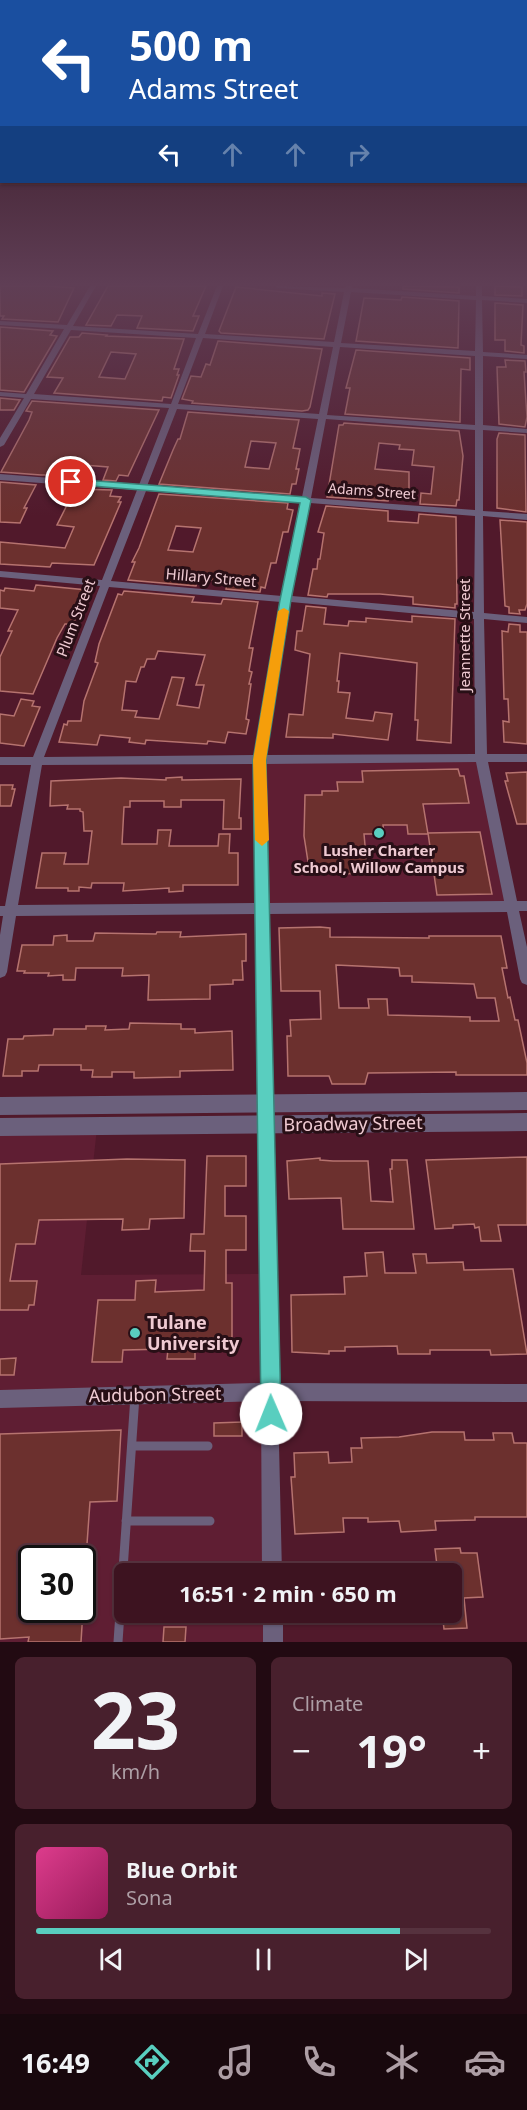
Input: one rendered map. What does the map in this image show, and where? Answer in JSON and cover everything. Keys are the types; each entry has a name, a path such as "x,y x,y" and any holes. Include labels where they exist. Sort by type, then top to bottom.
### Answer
{"street":[{"path":"0,445 48,363"},
{"name":"Plum Street","path":"0,972 5,911 37,761 191,363"},
{"path":"272,1563 260,760 286,600 334,363"},
{"name":"Jeannette Street","path":"479,363 481,758 527,979"},
{"path":"0,394 527,431"},
{"name":"Adams Street","path":"0,477 527,517"},
{"name":"Hillary Street","path":"0,574 527,620"},
{"path":"0,761 527,758"},
{"path":"5,911 527,906"},
{"name":"Broadway Street","path":"0,1106 527,1101"},
{"name":"Broadway Street","path":"0,1127 527,1122"},
{"name":"Audubon Street","path":"0,1399 271,1392 527,1393"},
{"path":"273,1623 273,1642"}],"lane":[{"path":"117,1642 135,1395"},
{"path":"132,1446 208,1446"},
{"path":"126,1521 210,1521"}],"shaded area":[{"name":"Lusher Charter School, Willow Campus","path":"481,758 513,906 263,907 260,760"},
{"name":"Tulane University","path":"0,1128 97,1128 81,1275 269,1274 272,1563 114,1563 114,1623 273,1623 273,1642 0,1642"}],"building":[{"path":"0,363 41,363 24,392 0,390"},
{"path":"55,363 106,363 99,377 125,379 132,363 176,363 174,369 179,369 171,398 163,397 162,401 54,393 63,378 47,377"},
{"path":"211,363 319,363 310,407 302,411 192,403 193,401 182,399 191,376 201,377 206,364 210,365"},
{"path":"353,363 470,363 470,370 461,369 460,422 345,414 350,388 346,388"},
{"path":"505,363 525,363 527,417 525,427 499,424 497,367 506,367"},
{"path":"0,398 20,400 14,410 0,410"},
{"path":"32,401 159,410 128,476 119,475 116,481 103,480 108,467 84,465 81,474 52,472 50,475 41,475 1,472 29,420 32,412 26,411"},
{"path":"188,412 299,420 293,448 300,449 296,484 292,484 290,494 159,484 178,439 180,439","holes":["251,441 276,443 269,469 245,467"]},
{"path":"344,423 459,431 463,456 459,500 456,506 420,504 421,493 431,494 434,467 412,465 414,450 399,449 400,445 379,443 375,469 409,472 409,499 388,497 388,501 327,497 339,425"},
{"path":"499,433 525,435 526,512 497,508 497,439"},
{"path":"0,482 36,485 24,508 27,508 20,523 0,522"},
{"path":"75,489 112,490 110,496 121,497 118,502 121,502 94,565 52,563 50,567 0,564 0,542 65,548 74,527 57,525"},
{"path":"159,494 288,503 287,509 293,510 288,532 283,532 276,563 271,563 265,588 261,587 260,592 226,589 227,583 224,581 198,579 196,586 128,580 135,562 132,562","holes":["176,526 201,528 193,552 168,550"]},
{"path":"326,506 388,511 388,521 418,523 419,514 456,517 457,604 455,608 413,604 413,597 380,594 328,594 327,597 308,595 313,569 317,569 318,559 320,559 324,533 318,532"},
{"path":"500,520 527,522 527,604 525,610 519,610 520,614 509,613 509,607 505,606"},
{"path":"36,585 87,590 75,620 72,624 65,624 57,638 33,694 0,691 0,657 12,631 8,631 18,610 0,608 0,590 4,591 5,588 34,591"},
{"path":"124,591 194,597 192,602 221,604 223,599 258,602 249,648 253,648 249,671 252,672 249,684 251,684 246,719 249,720 246,734 228,732 225,743 208,741 207,744 146,740 145,744 129,742 130,738 100,735 97,745 59,742 64,724 67,725 68,721 81,721 84,701 98,663 95,662 99,644 118,594 122,595","holes":["158,651 205,655 196,685 204,685 199,708 177,705 184,678 172,677 159,719 135,717 137,711 122,710 126,681 136,682 141,667 144,667 147,659 155,659"]},
{"path":"306,606 326,608 324,624 348,626 349,621 366,622 366,618 412,622 412,616 455,619 451,743 417,740 418,720 415,720 417,663 340,653 338,692 350,693 346,718 373,721 375,712 392,714 388,740 333,734 333,738 286,737 289,714 303,715 310,654 295,650 297,631 302,631"},
{"path":"509,624 520,625 520,632 527,632 527,744 504,742 503,721 509,722 508,699 504,699 502,631 508,632"},
{"path":"21,699 34,701 32,706 40,707 24,746 0,743 0,714 14,716"},
{"path":"458,769 460,776 464,776 469,803 423,804 428,834 408,834 407,825 383,825 384,834 364,834 367,867 364,867 365,873 342,874 342,871 327,872 327,867 309,868 304,836 305,795 322,795 322,791 338,791 337,782 363,782 362,771"},
{"path":"527,772 527,824 517,824 505,781 508,781 506,773"},
{"path":"182,777 182,780 241,779 239,818 241,818 241,829 223,829 224,800 181,800 181,807 164,807 164,801 130,801 130,807 124,807 122,844 157,844 158,830 171,830 169,846 218,846 219,834 230,834 229,853 238,853 238,885 183,885 183,891 169,892 169,888 123,891 124,883 92,883 91,888 79,887 79,891 68,891 68,888 36,888 42,853 66,853 64,864 88,864 92,831 84,831 83,812 80,809 67,809 68,805 50,806 51,781 121,778 166,780 166,778"},
{"path":"0,785 13,785 12,789 15,789 11,806 0,806"},
{"path":"480,832 492,894 437,895 428,833"},
{"path":"279,928 330,928 330,937 501,936 507,968 502,968 508,998 510,997 515,1020 518,1020 527,1063 527,1075 456,1075 456,1072 368,1073 365,1084 332,1084 329,1076 288,1076 287,1036 291,1036 290,1020 321,1019 320,991 281,991","holes":["336,965 399,968 400,976 412,976 412,982 474,984 477,998 495,998 499,1021 470,1021 470,1017 388,1015 387,999 368,999 369,1008 339,1008"]},
{"path":"157,932 181,932 180,937 246,934 246,961 242,961 243,980 233,980 233,984 210,985 210,999 148,1000 149,975 122,976 123,968 76,968 75,980 63,980 63,975 48,976 49,973 17,971 22,945 53,945 54,936 67,935 67,941 93,941 95,933 156,934"},
{"path":"130,1023 181,1024 181,1029 195,1029 195,1033 232,1031 233,1070 180,1071 180,1077 134,1078 134,1072 112,1072 112,1077 92,1077 93,1070 81,1070 81,1065 39,1065 38,1071 22,1071 22,1076 3,1076 8,1039 53,1035 54,1029 86,1029 86,1026 106,1026 105,1030 129,1029"},
{"path":"207,1156 246,1156 246,1186 225,1186 225,1216 246,1216 246,1250 226,1250 226,1283 232,1283 232,1349 195,1349 195,1359 167,1359 168,1349 123,1350 122,1362 92,1362 98,1300 135,1300 136,1281 156,1280 155,1292 204,1290 205,1251 190,1251 191,1234 204,1234"},
{"path":"527,1157 527,1225 498,1225 501,1241 481,1241 479,1227 475,1228 474,1224 435,1229 426,1160"},
{"path":"320,1158 320,1160 333,1161 368,1161 371,1201 393,1202 390,1169 392,1169 392,1160 407,1160 414,1229 343,1229 341,1198 289,1199 287,1161"},
{"path":"127,1159 185,1160 184,1218 150,1219 149,1229 122,1230 123,1219 39,1220 35,1244 16,1244 10,1281 37,1281 34,1305 29,1305 28,1310 0,1310 0,1164"},
{"path":"383,1252 385,1273 416,1273 413,1254 426,1254 427,1263 463,1262 464,1270 513,1269 527,1354 491,1355 490,1350 430,1350 430,1354 398,1354 397,1346 345,1347 345,1351 329,1351 329,1354 292,1352 291,1295 345,1294 344,1277 367,1276 365,1253"},
{"path":"16,1358 14,1375 0,1375 0,1359"},
{"path":"242,1422 242,1436 214,1436 214,1423"},
{"path":"121,1430 117,1501 90,1502 87,1545 18,1545 18,1623 82,1623 81,1642 28,1642 29,1637 0,1639 0,1434"},
{"path":"432,1432 464,1432 465,1440 494,1440 493,1433 512,1433 514,1443 527,1443 527,1517 475,1517 475,1520 435,1521 436,1530 401,1532 399,1521 368,1522 368,1518 343,1518 344,1532 295,1534 291,1477 295,1477 294,1453 328,1452 329,1463 352,1462 351,1448 362,1448 361,1438 399,1437"},
{"path":"460,1548 461,1553 477,1553 483,1597 464,1598 467,1628 444,1629 443,1623 462,1623 462,1563 437,1563 435,1549"},
{"path":"164,1627 186,1627 185,1642 163,1642"}],"slow traffic":[{"path":"262,840 260,760 284,611"}],"place":[{"name":"Lusher Charter School, Willow Campus","path":"379,833"},
{"name":"Tulane University","path":"135,1333"}],"route":[{"path":"71,482 306,500 286,600 260,760 264,1125 271,1414"}]}
